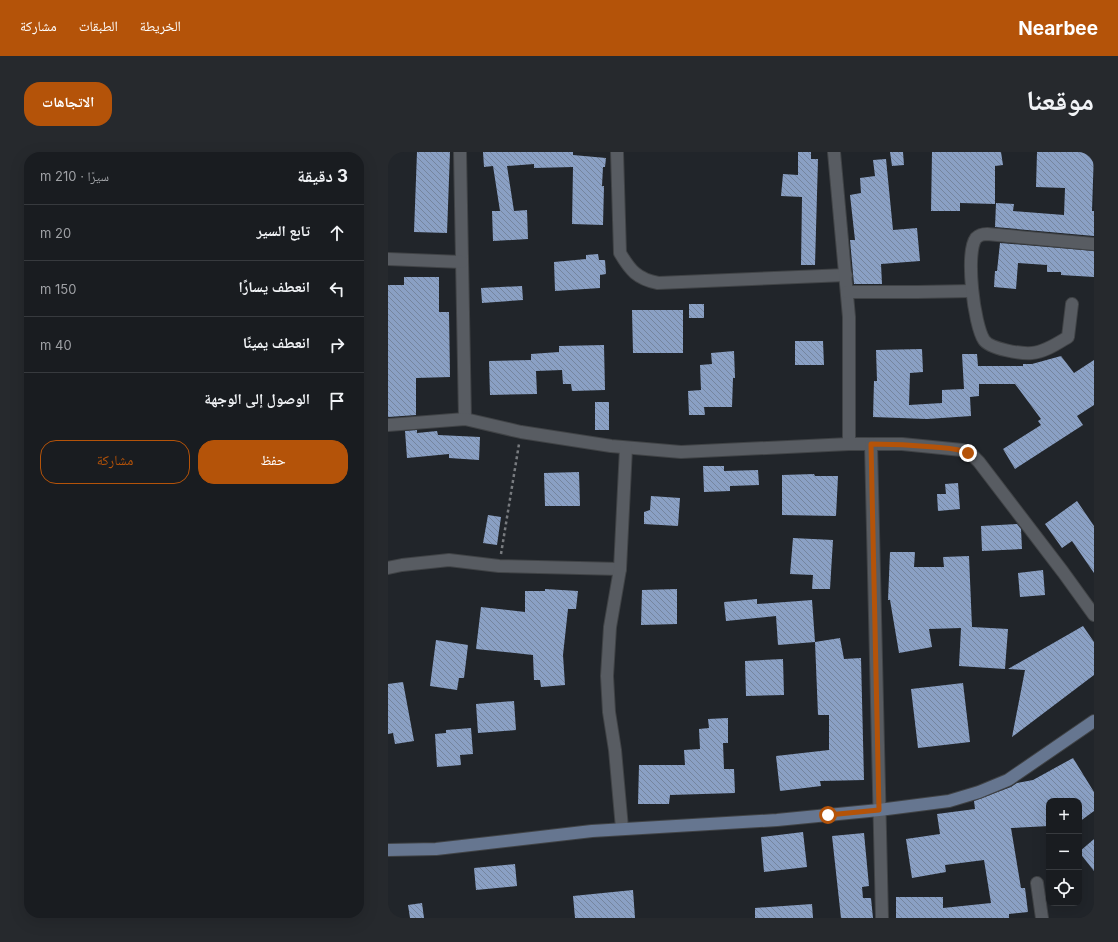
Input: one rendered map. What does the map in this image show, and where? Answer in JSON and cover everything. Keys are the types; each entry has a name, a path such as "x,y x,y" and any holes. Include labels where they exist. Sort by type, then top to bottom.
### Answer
{"main road":[{"path":"388,850 436,849 622,828 654,828 761,821 879,810 949,801 979,792 1008,780 1094,721"}],"street":[{"path":"460,152 465,419"},
{"path":"617,152 620,253 626,264 637,276 647,281 658,283 846,275"},
{"path":"834,152 840,231 846,275 850,342 849,444"},
{"path":"1072,304 1068,336 1047,349 1033,353 1009,351 991,346 984,341 980,333 972,290 973,246 976,238 987,234 1094,244"},
{"path":"388,259 462,262"},
{"path":"847,292 972,290"},
{"path":"388,425 465,419 521,432 626,448 681,452 849,444 902,444 962,450 972,455 979,462 1032,530 1094,615"},
{"path":"871,444 882,918"},
{"path":"622,828 615,750 609,712 606,676 610,627 620,569 626,448"},
{"path":"388,568 449,560 499,566 620,569"},
{"path":"1037,883 1042,918"}],"path":[{"path":"499,566 521,432"}],"building":[{"path":"417,152 450,152 447,233 414,232"},
{"path":"483,152 573,152 573,155 606,158 605,167 603,167 602,186 604,186 603,225 572,224 573,167 534,168 534,164 507,166 514,211 527,210 528,239 493,241 492,211 500,211 493,166 484,167"},
{"path":"798,152 811,152 811,159 818,159 815,265 801,265 802,197 781,196 783,174 798,175"},
{"path":"890,152 903,152 904,165 892,166"},
{"path":"932,152 1001,152 1003,165 995,166 995,204 960,203 960,211 931,211"},
{"path":"1037,152 1094,152 1092,211 1094,211 1094,236 995,227 996,203 1014,204 1013,211 1064,215 1065,188 1036,187"},
{"path":"886,159 893,230 917,228 920,261 881,264 882,284 854,284 850,240 855,240 850,195 861,193 860,178 875,176 873,160"},
{"path":"1000,243 1094,251 1094,277 1061,275 1061,272 1047,272 1047,265 1018,263 1016,289 994,287"},
{"path":"598,254 599,260 605,260 606,274 600,275 600,288 555,291 554,262 586,259 586,255"},
{"path":"404,277 439,277 439,312 449,312 450,377 416,378 416,415 388,417 388,285 404,285"},
{"path":"522,286 523,300 482,303 481,288"},
{"path":"689,304 704,304 704,318 689,318"},
{"path":"632,310 683,310 683,353 633,353"},
{"path":"795,341 823,341 824,365 795,365"},
{"path":"604,345 605,390 572,391 571,384 563,384 562,370 536,371 537,394 490,395 489,361 531,360 531,354 559,352 559,346"},
{"path":"922,349 923,372 910,373 909,405 942,403 942,390 964,389 962,354 977,354 978,366 1023,366 1023,364 1032,364 1061,356 1074,373 1094,360 1094,405 1077,416 1083,425 1015,469 1003,449 1041,425 1038,421 1041,419 1015,384 979,384 979,396 970,397 971,416 927,419 873,417 874,381 877,381 876,350"},
{"path":"734,351 735,378 733,378 732,407 704,407 705,415 689,415 688,391 701,390 700,365 712,364 711,353"},
{"path":"595,402 609,402 609,430 595,430"},
{"path":"417,430 417,433 437,431 438,435 480,437 479,460 449,458 449,454 407,458 405,431"},
{"path":"703,466 724,466 724,471 758,470 759,485 730,486 730,491 704,492"},
{"path":"579,472 580,506 545,506 544,473"},
{"path":"814,474 815,476 838,476 836,516 782,515 782,475"},
{"path":"958,483 960,509 938,511 937,494 946,494 945,484"},
{"path":"651,496 680,498 678,526 644,524 644,512 650,510"},
{"path":"1077,501 1094,526 1094,573 1072,541 1062,548 1045,524"},
{"path":"488,515 501,517 497,545 483,543"},
{"path":"1017,524 1021,529 1022,549 982,551 981,526"},
{"path":"793,538 833,540 830,589 812,589 813,575 790,574"},
{"path":"890,552 915,552 914,567 944,567 943,557 969,556 972,627 1008,629 1005,669 959,666 961,628 929,629 932,647 899,653 890,600 888,600"},
{"path":"1043,570 1045,595 1020,597 1018,573"},
{"path":"545,589 578,591 576,609 568,609 563,655 565,685 541,687 540,680 534,680 533,655 476,649 481,607 525,612 525,591 545,591"},
{"path":"677,589 677,624 641,625 642,590"},
{"path":"757,599 757,604 812,600 815,642 778,645 776,616 726,621 724,602"},
{"path":"1083,626 1094,642 1094,675 1012,737 1025,670 1008,669"},
{"path":"840,638 844,659 861,658 864,780 820,781 821,786 780,791 776,756 829,750 829,715 818,715 815,642"},
{"path":"436,640 468,645 464,678 459,678 457,690 430,686"},
{"path":"783,659 784,695 746,696 745,661"},
{"path":"403,682 414,741 395,744 393,733 388,734 388,684"},
{"path":"963,683 970,742 918,748 911,689"},
{"path":"514,701 516,730 478,733 476,704"},
{"path":"728,718 728,743 723,743 724,769 734,769 735,793 670,795 669,804 638,804 639,765 685,765 684,750 700,749 699,729 709,728 708,719"},
{"path":"471,728 473,754 460,755 461,765 437,767 435,734 446,733 446,730"},
{"path":"1073,758 1094,792 1094,811 1082,820 1082,798 1046,798 1046,826 1011,828 1021,888 1025,888 1028,912 1009,914 1009,918 896,918 896,897 943,897 943,908 991,903 984,860 945,865 946,872 912,878 906,839 940,834 937,814 975,809 974,801 1011,787 1017,783 1033,780"},
{"path":"803,832 807,867 764,872 761,837"},
{"path":"864,833 869,886 862,887 863,898 871,898 873,918 841,918 832,836"},
{"path":"1094,839 1094,871 1082,856 1082,849"},
{"path":"515,864 517,886 476,890 474,868"},
{"path":"633,890 635,918 575,918 573,896"},
{"path":"422,903 424,918 410,918 408,905"},
{"path":"812,904 813,918 755,918 755,908"}],"route":[{"path":"828,815 879,810 871,444 902,444 946,448 962,450 968,453"}]}
